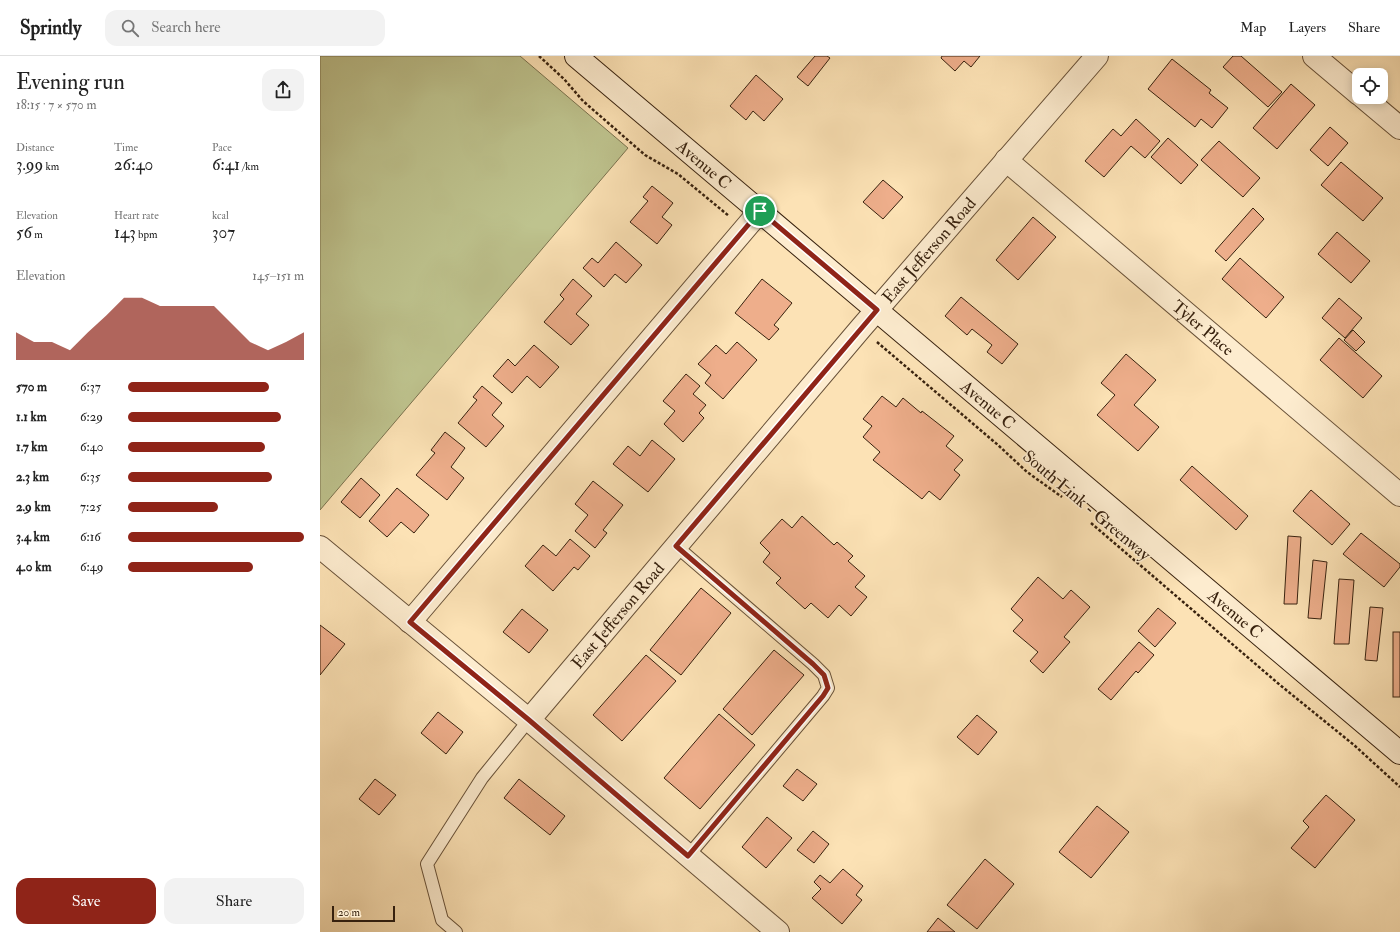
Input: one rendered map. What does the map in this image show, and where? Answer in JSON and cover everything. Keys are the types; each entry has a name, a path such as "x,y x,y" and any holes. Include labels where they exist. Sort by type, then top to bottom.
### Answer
{"street":[{"name":"Avenue C","path":"576,56 1400,753"},
{"name":"East Jefferson Road","path":"529,720 861,328 1097,56"},
{"path":"1314,56 1352,88"},
{"path":"1371,104 1400,128"},
{"name":"Tyler Place","path":"1006,160 1400,495"},
{"path":"410,622 760,211"},
{"path":"320,547 529,720 778,932"}],"lane":[{"path":"676,546 813,664 824,675 828,688 823,696 688,856"},
{"path":"456,932 442,920 427,864 482,778 529,720"}],"path":[{"path":"539,56 564,79 583,101 645,155 678,174 744,229"},
{"name":"South Link - Greenway","path":"861,328 942,399 992,440 1027,472 1063,499"},
{"name":"South Link - Greenway","path":"1088,520 1280,685 1354,745 1400,787"}],"green space":[{"path":"320,56 520,56 628,148 320,510"}],"building":[{"path":"815,56 827,56 830,58 808,86 797,77"},
{"path":"942,56 980,56 971,67 964,61 955,71 941,58"},
{"path":"1233,56 1241,56 1282,92 1268,107 1223,67"},
{"path":"1172,59 1211,90 1209,93 1228,108 1212,128 1201,119 1195,127 1148,89"},
{"path":"756,75 783,99 764,121 753,111 746,120 730,106"},
{"path":"1291,84 1315,105 1277,149 1253,128"},
{"path":"1136,119 1160,141 1145,158 1131,146 1104,177 1085,161 1113,129 1121,136"},
{"path":"1330,127 1348,143 1328,166 1310,150"},
{"path":"1168,138 1198,165 1181,184 1151,157"},
{"path":"1219,141 1260,178 1243,197 1201,160"},
{"path":"1341,162 1383,198 1363,221 1321,185"},
{"path":"883,180 903,197 883,219 863,202"},
{"path":"652,186 673,203 662,217 672,225 657,244 630,222 648,201 643,197"},
{"path":"1253,208 1264,219 1226,261 1215,251"},
{"path":"1033,217 1056,237 1018,280 996,260"},
{"path":"1337,232 1370,261 1351,283 1318,254"},
{"path":"616,242 642,265 626,283 615,274 604,287 583,268 592,258 598,263"},
{"path":"1240,258 1284,297 1266,318 1222,279"},
{"path":"573,279 592,296 576,314 589,325 571,345 544,322 564,299 560,295"},
{"path":"762,279 792,303 774,325 779,329 769,340 735,313"},
{"path":"961,297 1018,344 1002,364 987,352 992,345 972,329 967,335 945,316"},
{"path":"1339,298 1362,318 1345,338 1322,318"},
{"path":"1353,330 1365,342 1356,351 1344,340"},
{"path":"1339,338 1382,376 1363,398 1320,360"},
{"path":"737,342 757,360 723,399 705,383 711,375 698,364 716,345 726,354"},
{"path":"534,345 559,367 540,388 527,376 512,393 493,376 508,359 515,366"},
{"path":"1126,354 1156,380 1134,405 1159,427 1138,451 1097,415 1115,395 1101,383"},
{"path":"686,374 700,386 693,394 706,405 699,413 704,418 683,442 664,424 675,411 663,401"},
{"path":"482,386 502,403 492,415 504,426 486,447 458,423 477,400 473,397"},
{"path":"882,396 896,407 903,398 921,413 922,411 954,436 946,446 963,460 954,470 960,475 940,500 929,491 922,499 873,460 880,452 863,437 872,426 863,419"},
{"path":"445,432 465,448 451,467 464,478 447,500 416,475 435,453 431,450"},
{"path":"652,440 675,459 648,492 613,464 628,446 640,456"},
{"path":"1192,466 1248,516 1236,530 1180,480"},
{"path":"361,478 380,495 360,518 341,502"},
{"path":"593,481 623,505 603,530 607,533 595,548 575,531 588,515 575,504"},
{"path":"397,488 429,515 414,533 401,522 387,537 369,521"},
{"path":"1311,490 1350,524 1332,545 1293,511"},
{"path":"802,516 834,545 837,542 853,556 848,561 865,576 855,587 867,597 851,616 839,605 828,618 811,603 805,609 776,583 781,578 763,562 770,553 760,543 782,519 792,528"},
{"path":"1361,533 1400,564 1400,567 1384,587 1343,554"},
{"path":"1288,536 1301,537 1297,604 1284,604"},
{"path":"570,539 590,556 578,570 574,567 553,591 525,566 543,545 556,556"},
{"path":"1313,560 1327,562 1321,619 1308,618"},
{"path":"1038,577 1063,599 1071,590 1090,607 1064,637 1070,642 1043,673 1030,661 1038,652 1013,631 1023,620 1011,609"},
{"path":"1339,579 1354,580 1349,644 1334,644"},
{"path":"701,588 731,613 681,675 650,650"},
{"path":"1370,607 1383,608 1377,661 1365,660"},
{"path":"1158,608 1176,623 1155,647 1138,631"},
{"path":"522,609 548,630 529,653 503,632"},
{"path":"320,625 345,644 320,675"},
{"path":"1393,632 1400,632 1400,697 1393,697"},
{"path":"1139,642 1154,655 1138,673 1136,671 1111,700 1098,689"},
{"path":"774,650 804,675 752,735 723,709"},
{"path":"646,655 676,681 622,741 593,715"},
{"path":"438,712 463,732 446,754 421,733"},
{"path":"719,714 755,745 700,809 664,778"},
{"path":"977,715 997,732 978,755 957,737"},
{"path":"797,769 817,784 803,801 783,786"},
{"path":"375,779 396,795 379,815 359,799"},
{"path":"519,779 565,816 550,835 504,798"},
{"path":"1326,795 1355,820 1315,868 1291,848 1309,827 1303,821"},
{"path":"1097,806 1129,832 1091,878 1059,852"},
{"path":"767,817 792,838 766,868 742,847"},
{"path":"813,831 829,844 814,863 797,850"},
{"path":"985,859 1014,884 977,929 947,905"},
{"path":"843,869 863,886 856,895 862,900 842,924 812,898 821,889 814,882 820,875 830,883"},
{"path":"938,918 955,932 927,932"}],"route":[{"path":"760,211 877,310 676,546 813,664 824,675 828,688 823,696 688,856 529,720 410,622 760,211"}]}
